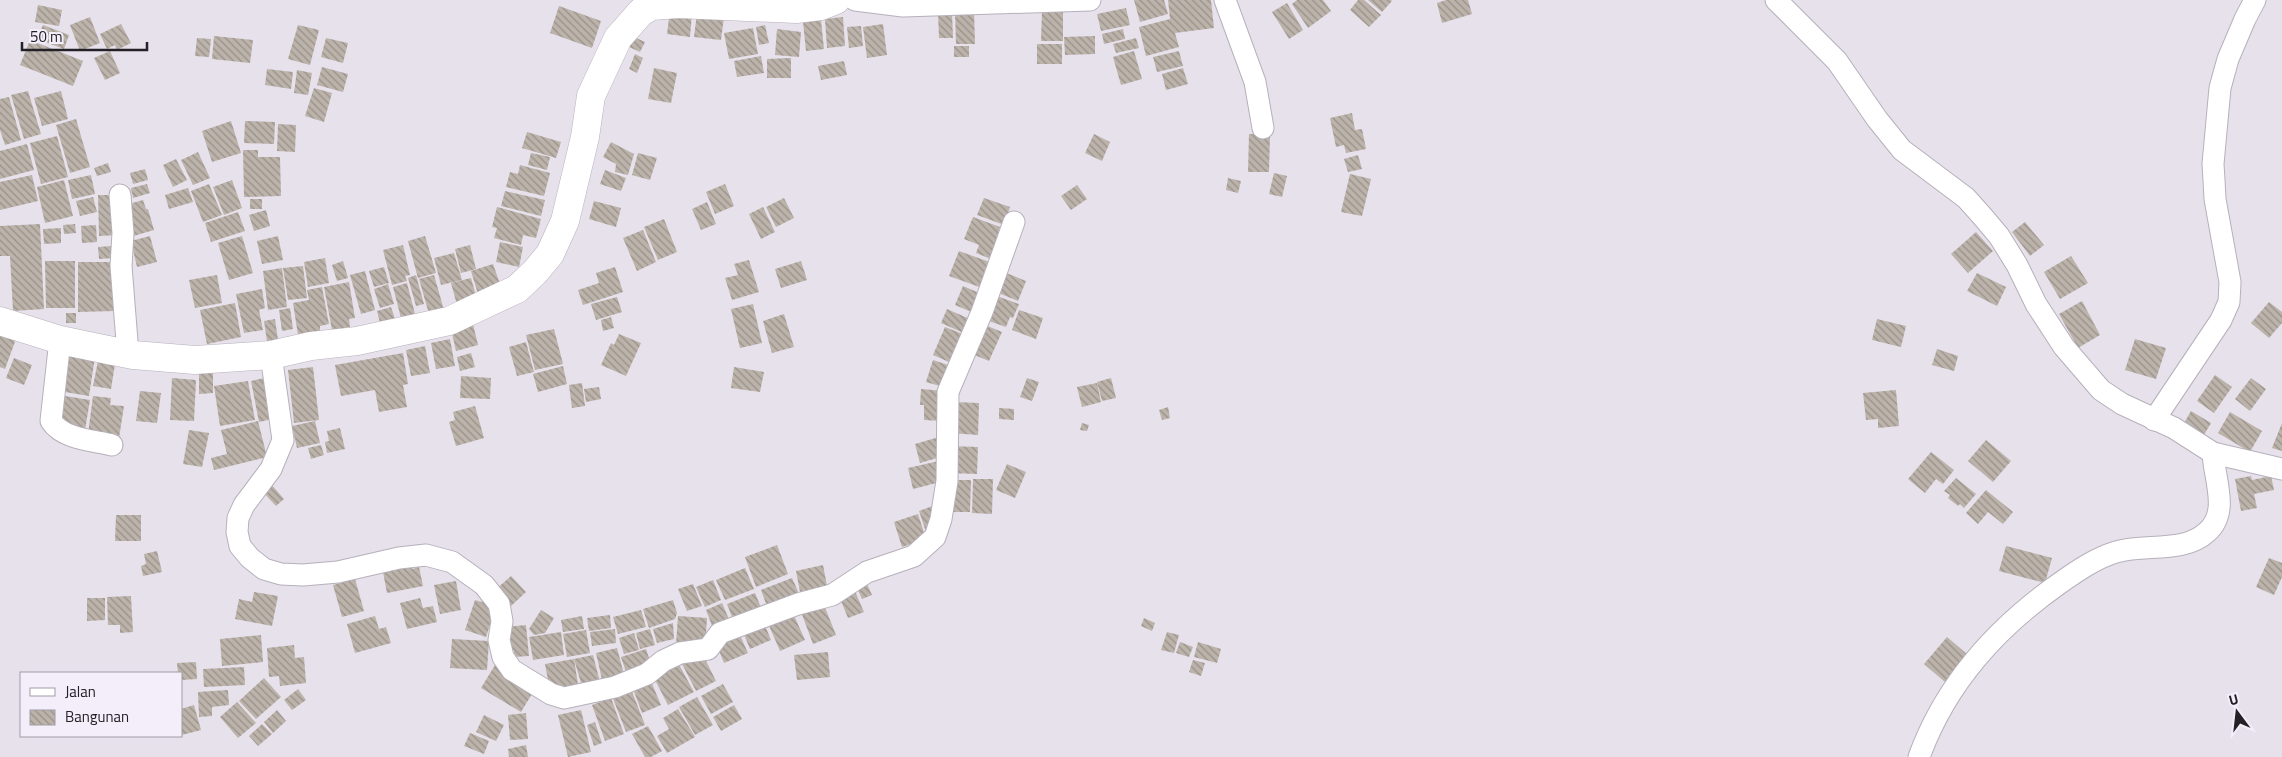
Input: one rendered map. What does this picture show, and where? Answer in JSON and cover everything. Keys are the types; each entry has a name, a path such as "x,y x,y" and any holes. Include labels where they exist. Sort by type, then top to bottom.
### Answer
{"main road":[{"path":"0,321 60,340 128,354 195,360 271,355 311,346 357,341 449,321 517,289 550,254 564,221 584,137 591,96 618,38 641,12 652,6 678,4 796,9 821,6 836,0"}],"street":[{"path":"855,0 903,6 1090,0"},
{"path":"1225,0 1255,82 1263,128"},
{"path":"1776,0 1837,61 1877,119 1902,150 1966,198 1999,236 2017,265 2036,304 2064,347 2101,390 2154,420 2174,428 2213,453 2282,469"},
{"path":"2154,420 2221,320 2228,302 2230,282 2215,199 2213,164 2223,72 2255,0"},
{"path":"120,195 123,233 121,266 128,354"},
{"path":"271,355 283,440 271,469 244,505 238,518 237,532 240,546 250,558 264,569 281,574 303,575 338,572 399,558 426,555 452,562 484,585 499,604 502,622 499,640 503,657 512,670 551,694 564,698 615,688 646,674 663,660 680,653 708,649 720,634 798,604 832,595 867,572 914,556 926,547 935,537 941,519 947,481 948,392 982,312 1014,222"},
{"path":"60,340 51,421 63,433 112,445"},
{"path":"1920,757 1940,708 1957,681 2003,628 2028,607 2073,574 2116,551 2190,543 2208,532 2218,517 2220,503 2213,470 2213,453"}],"building":[{"path":"1134,0 1164,0 1168,14 1140,22"},
{"path":"1168,0 1211,0 1214,28 1175,33 1179,47 1146,56 1139,27 1170,19"},
{"path":"1297,0 1323,0 1331,11 1308,28 1292,4"},
{"path":"1358,0 1364,0 1381,15 1369,27 1350,10"},
{"path":"1368,0 1391,0 1392,1 1382,12"},
{"path":"1446,0 1468,0 1472,14 1442,23 1437,3"},
{"path":"1287,3 1303,30 1289,39 1272,12"},
{"path":"38,5 62,10 59,26 35,22"},
{"path":"559,6 601,21 592,48 550,33"},
{"path":"1126,8 1130,25 1101,31 1097,14"},
{"path":"1042,9 1063,9 1063,41 1041,41"},
{"path":"670,10 692,13 690,37 667,34"},
{"path":"952,12 953,38 939,38 938,13"},
{"path":"955,12 974,12 975,44 956,44"},
{"path":"697,13 724,17 721,40 694,37"},
{"path":"90,17 100,43 80,51 70,25"},
{"path":"843,17 845,46 827,48 825,19"},
{"path":"821,20 824,49 806,51 803,22"},
{"path":"121,24 131,43 117,50 115,45 107,49 100,34"},
{"path":"883,24 887,55 867,58 863,27"},
{"path":"43,25 69,35 64,49 37,39"},
{"path":"298,25 319,30 310,65 288,59"},
{"path":"765,25 769,43 759,45 756,27"},
{"path":"861,26 863,46 849,48 847,27"},
{"path":"753,28 758,54 729,59 724,33"},
{"path":"777,29 801,32 799,57 775,55"},
{"path":"1123,29 1125,39 1104,44 1102,34"},
{"path":"214,36 253,40 250,63 212,59"},
{"path":"632,36 645,42 640,52 627,46"},
{"path":"1095,36 1095,54 1065,55 1064,37"},
{"path":"197,38 211,39 209,57 195,56"},
{"path":"326,38 348,43 343,63 321,57"},
{"path":"1136,38 1139,48 1116,53 1113,44"},
{"path":"30,40 83,61 73,86 20,65"},
{"path":"1037,44 1062,44 1062,64 1037,64"},
{"path":"954,46 969,46 969,57 954,57"},
{"path":"110,51 120,73 105,80 94,58"},
{"path":"1134,51 1142,79 1121,85 1113,57"},
{"path":"1179,51 1183,66 1157,72 1153,57"},
{"path":"635,54 643,58 637,73 629,69"},
{"path":"761,56 764,73 737,77 734,61"},
{"path":"791,58 791,78 767,78 767,59"},
{"path":"844,61 847,75 821,80 818,66"},
{"path":"322,67 348,74 343,92 317,85"},
{"path":"654,68 677,73 671,103 648,99"},
{"path":"1183,68 1188,84 1166,90 1162,74"},
{"path":"267,69 293,72 291,89 265,85"},
{"path":"297,70 312,73 308,95 294,93"},
{"path":"314,88 332,93 324,122 305,116"},
{"path":"28,91 41,134 24,139 11,95"},
{"path":"61,91 68,119 42,126 34,98"},
{"path":"9,97 21,140 5,145 0,130 0,99"},
{"path":"1352,113 1355,130 1362,129 1366,149 1346,153 1344,145 1336,147 1330,118"},
{"path":"76,119 90,167 70,173 56,125"},
{"path":"231,121 241,153 212,162 202,131"},
{"path":"245,121 275,122 274,144 244,143"},
{"path":"278,124 296,125 295,152 277,151"},
{"path":"527,132 561,142 556,158 522,148"},
{"path":"1094,134 1110,142 1102,161 1085,153"},
{"path":"1249,134 1270,135 1269,172 1248,172"},
{"path":"57,136 68,177 41,184 30,143"},
{"path":"611,142 634,154 628,175 615,172 616,164 603,157"},
{"path":"27,144 34,170 0,179 0,151"},
{"path":"243,150 258,150 258,157 280,157 281,196 244,197"},
{"path":"198,152 210,178 193,185 181,160"},
{"path":"531,153 550,157 547,170 528,165"},
{"path":"638,153 657,158 650,180 632,175"},
{"path":"1358,155 1362,169 1348,172 1344,159"},
{"path":"176,159 187,180 173,187 163,165"},
{"path":"108,163 111,172 97,176 94,168"},
{"path":"520,165 550,173 544,196 506,187 510,172 518,174"},
{"path":"145,169 148,180 133,184 130,173"},
{"path":"605,170 626,178 621,191 600,184"},
{"path":"1274,173 1287,176 1282,197 1269,194"},
{"path":"1350,174 1371,179 1362,216 1341,212"},
{"path":"32,175 38,201 0,210 0,182"},
{"path":"91,175 95,194 72,199 68,180"},
{"path":"1228,178 1241,181 1238,193 1226,190"},
{"path":"64,180 73,216 45,223 37,187"},
{"path":"232,180 242,208 224,215 213,187"},
{"path":"147,184 150,193 133,198 131,188"},
{"path":"209,184 222,215 203,222 191,191"},
{"path":"725,184 734,206 715,214 706,192"},
{"path":"1077,185 1087,199 1071,210 1061,196"},
{"path":"188,188 193,202 169,209 165,195"},
{"path":"505,191 545,200 541,216 501,206"},
{"path":"98,195 117,195 118,235 99,236"},
{"path":"93,197 97,212 80,216 76,201"},
{"path":"784,198 794,218 776,227 766,207"},
{"path":"984,198 1010,207 1004,225 977,215"},
{"path":"250,199 262,199 262,209 250,209"},
{"path":"143,200 146,209 148,209 154,230 130,237 129,204"},
{"path":"594,201 621,208 616,227 589,219"},
{"path":"707,202 716,224 701,230 692,209"},
{"path":"497,207 541,219 536,238 523,235 521,245 494,238 497,228 492,227"},
{"path":"763,207 775,232 761,239 749,214"},
{"path":"266,210 270,226 254,231 249,215"},
{"path":"238,212 245,231 211,242 205,223"},
{"path":"973,217 1000,227 997,237 1005,240 996,261 976,253 979,245 964,239"},
{"path":"664,219 677,252 658,260 644,227"},
{"path":"2025,222 2044,245 2030,256 2012,232"},
{"path":"40,224 44,309 13,311 10,256 0,256 0,226"},
{"path":"75,224 76,233 64,234 63,225"},
{"path":"96,225 97,242 82,243 81,226"},
{"path":"61,228 61,243 44,244 43,229"},
{"path":"643,230 656,262 637,271 623,238"},
{"path":"1976,232 1993,251 1968,273 1951,254"},
{"path":"150,236 157,262 137,267 131,241"},
{"path":"242,236 253,273 229,280 218,243"},
{"path":"278,236 283,260 262,264 257,241"},
{"path":"425,236 436,273 418,278 408,241"},
{"path":"500,242 523,247 519,267 496,262"},
{"path":"403,245 410,275 405,276 407,281 392,285 383,250"},
{"path":"470,245 476,269 461,273 455,249"},
{"path":"112,246 113,258 99,259 98,247"},
{"path":"959,251 995,264 985,289 949,276"},
{"path":"454,253 462,280 441,285 434,258"},
{"path":"2071,256 2088,283 2060,299 2044,272"},
{"path":"325,258 329,283 308,287 304,262"},
{"path":"749,260 759,292 732,300 725,278 738,275 734,264"},
{"path":"45,261 75,261 75,308 46,308"},
{"path":"343,261 348,278 337,281 332,265"},
{"path":"801,261 807,280 781,288 775,269"},
{"path":"78,262 115,262 115,311 78,312"},
{"path":"493,264 500,284 478,294 471,271"},
{"path":"303,266 307,298 288,300 283,268"},
{"path":"384,267 389,283 374,287 369,271"},
{"path":"615,267 623,292 583,305 578,290 599,283 596,273"},
{"path":"282,268 287,307 268,310 263,271"},
{"path":"365,271 375,310 361,314 350,275"},
{"path":"1004,272 1026,281 1018,301 996,292"},
{"path":"1977,273 2006,287 1997,306 1967,291"},
{"path":"217,275 222,303 195,308 189,280"},
{"path":"416,275 424,304 416,306 408,278"},
{"path":"434,275 444,310 429,314 419,279"},
{"path":"471,278 476,296 457,305 451,283"},
{"path":"349,282 355,318 349,319 350,327 332,330 324,287"},
{"path":"407,283 416,318 402,322 393,287"},
{"path":"388,284 394,304 380,308 374,289"},
{"path":"963,286 984,295 976,314 955,305"},
{"path":"322,287 329,324 320,326 320,331 298,335 293,303 309,300 307,290"},
{"path":"262,289 265,308 259,310 263,330 244,333 236,294"},
{"path":"994,295 1019,304 1013,318 1010,317 1006,327 986,320"},
{"path":"617,297 622,312 596,320 591,304"},
{"path":"2082,301 2100,335 2078,348 2059,314"},
{"path":"2269,302 2282,312 2282,323 2269,338 2251,323"},
{"path":"235,303 241,337 207,344 200,310"},
{"path":"753,304 762,343 740,348 731,309"},
{"path":"391,307 396,322 381,327 377,311"},
{"path":"290,308 293,329 282,331 279,310"},
{"path":"947,309 972,320 966,334 941,323"},
{"path":"1019,310 1043,318 1036,339 1012,330"},
{"path":"66,313 76,313 76,323 66,323"},
{"path":"784,314 794,347 772,353 763,321"},
{"path":"611,317 614,328 603,331 601,320"},
{"path":"275,319 278,340 267,341 264,321"},
{"path":"1877,319 1906,326 1901,347 1872,340"},
{"path":"473,324 478,345 456,351 451,329"},
{"path":"985,325 1002,332 989,361 972,354"},
{"path":"945,327 968,336 956,365 933,355"},
{"path":"554,329 563,364 535,370 526,335"},
{"path":"0,334 16,339 5,369 0,367"},
{"path":"619,334 641,343 626,376 601,365 611,343 614,345"},
{"path":"450,339 455,366 436,369 431,343"},
{"path":"2135,339 2166,348 2156,379 2125,370"},
{"path":"526,342 534,372 517,376 509,347"},
{"path":"425,346 430,373 411,376 406,350"},
{"path":"1937,349 1958,356 1954,371 1932,365"},
{"path":"65,353 95,357 89,396 59,391"},
{"path":"403,353 408,384 403,385 407,407 379,412 375,390 341,396 335,365"},
{"path":"471,353 475,367 460,371 457,357"},
{"path":"14,358 32,365 24,385 6,378"},
{"path":"933,360 954,367 947,388 926,382"},
{"path":"98,361 115,364 111,389 93,386"},
{"path":"563,366 567,384 538,392 533,374"},
{"path":"313,367 319,420 294,423 288,370"},
{"path":"734,367 764,372 760,392 731,388"},
{"path":"199,368 213,368 213,393 199,394"},
{"path":"2215,375 2232,387 2214,413 2197,401"},
{"path":"461,376 491,378 490,399 460,398"},
{"path":"269,377 277,418 259,422 251,381"},
{"path":"172,378 196,380 194,421 170,420"},
{"path":"1027,378 1039,382 1032,401 1020,397"},
{"path":"1111,378 1116,398 1102,401 1097,382"},
{"path":"2251,378 2266,389 2250,411 2235,399"},
{"path":"248,381 255,420 220,426 214,386"},
{"path":"582,383 585,406 572,408 569,385"},
{"path":"1097,383 1101,402 1082,407 1077,387"},
{"path":"599,387 601,399 586,402 584,389"},
{"path":"921,389 944,391 942,421 924,420 924,405 920,405"},
{"path":"1896,390 1899,426 1878,428 1878,419 1866,420 1863,393"},
{"path":"140,391 161,393 157,423 136,421"},
{"path":"59,395 90,400 85,430 55,418"},
{"path":"93,396 111,398 110,405 124,406 119,438 88,434"},
{"path":"953,402 979,403 978,435 951,433"},
{"path":"475,406 484,438 456,446 449,422 455,420 453,412"},
{"path":"1168,407 1170,418 1162,420 1159,410"},
{"path":"999,408 1014,409 1014,420 999,419"},
{"path":"2191,411 2211,423 2204,435 2184,423"},
{"path":"2230,412 2262,431 2250,452 2218,433"},
{"path":"258,421 267,457 214,470 211,458 227,454 221,430"},
{"path":"315,421 320,443 297,448 292,426"},
{"path":"1082,423 1089,425 1087,431 1080,430"},
{"path":"2282,423 2282,451 2272,448"},
{"path":"340,428 345,449 327,453 325,442 329,441 327,431"},
{"path":"189,430 209,433 202,467 183,464"},
{"path":"939,437 944,456 920,463 915,444"},
{"path":"1986,440 2011,461 1993,482 1968,461"},
{"path":"321,445 324,455 311,459 308,448"},
{"path":"950,446 978,447 977,474 949,473"},
{"path":"1931,452 1954,470 1943,484 1936,479 1925,493 1908,479"},
{"path":"939,461 944,481 913,489 908,468"},
{"path":"1007,464 1026,472 1015,498 996,490"},
{"path":"2251,476 2252,480 2271,476 2274,490 2254,494 2257,508 2241,511 2235,479"},
{"path":"1956,478 1976,494 1964,508 1948,498 1950,495 1944,491"},
{"path":"973,479 993,479 992,514 972,513"},
{"path":"951,480 971,480 970,512 950,512"},
{"path":"270,483 284,499 276,506 262,491"},
{"path":"1986,490 2013,512 2003,524 1988,512 1978,524 1966,513"},
{"path":"935,505 926,532 919,511"},
{"path":"918,514 926,539 902,547 894,522"},
{"path":"116,515 141,515 141,541 115,541"},
{"path":"777,545 788,574 756,587 745,557"},
{"path":"2006,546 2052,558 2045,583 1999,571"},
{"path":"157,551 162,572 143,576 141,566 146,564 144,554"},
{"path":"2269,558 2282,563 2282,577 2274,595 2256,587"},
{"path":"411,561 412,569 419,567 423,586 387,593 382,567"},
{"path":"823,565 827,586 800,592 796,571"},
{"path":"745,568 754,589 725,600 716,580"},
{"path":"511,576 526,592 511,606 495,590"},
{"path":"792,578 800,596 768,609 761,590"},
{"path":"355,579 364,611 342,617 333,585"},
{"path":"713,580 721,600 705,607 696,587"},
{"path":"456,581 461,610 440,614 434,585"},
{"path":"693,584 702,606 687,611 678,589"},
{"path":"867,584 872,595 862,599 857,588"},
{"path":"854,589 864,612 848,618 839,596"},
{"path":"254,592 278,596 272,626 235,619 239,599 252,602"},
{"path":"755,593 762,610 734,622 727,604"},
{"path":"131,596 133,632 120,633 120,625 108,625 107,597"},
{"path":"87,598 105,598 105,620 87,621"},
{"path":"420,598 423,608 433,606 437,622 407,629 400,603"},
{"path":"475,600 496,606 486,637 465,630"},
{"path":"673,600 677,613 675,619 649,628 643,609"},
{"path":"822,600 836,635 813,644 800,609"},
{"path":"722,603 731,624 714,631 706,610"},
{"path":"541,610 554,618 545,633 534,635 529,629"},
{"path":"641,610 646,627 618,634 613,617"},
{"path":"792,611 805,640 780,651 767,621"},
{"path":"610,615 611,628 589,631 587,618"},
{"path":"375,616 379,629 386,627 391,643 355,653 347,624"},
{"path":"582,616 584,629 563,632 561,620"},
{"path":"678,616 707,618 705,646 676,644"},
{"path":"1144,618 1155,623 1152,631 1141,626"},
{"path":"673,623 674,639 657,643 653,629"},
{"path":"764,623 771,640 750,649 743,632"},
{"path":"526,625 529,656 514,657 514,650 507,651 505,627"},
{"path":"615,629 616,643 592,646 590,632"},
{"path":"650,629 655,645 640,649 636,633"},
{"path":"586,630 590,653 567,657 563,634"},
{"path":"561,632 564,655 533,660 529,637"},
{"path":"1167,632 1179,635 1174,653 1161,650"},
{"path":"634,633 639,650 624,654 619,638"},
{"path":"739,633 748,653 724,663 716,643"},
{"path":"261,635 263,662 222,666 220,639"},
{"path":"1947,637 1968,655 1945,682 1924,664"},
{"path":"452,639 489,641 487,670 450,668"},
{"path":"1180,642 1193,647 1189,657 1176,653"},
{"path":"1198,642 1221,649 1217,663 1194,657"},
{"path":"294,645 295,658 304,657 306,683 280,686 279,676 269,677 267,648"},
{"path":"617,648 625,678 603,684 596,653"},
{"path":"646,649 650,661 627,675 621,657"},
{"path":"828,652 830,677 797,680 794,655"},
{"path":"593,655 601,686 583,690 574,659"},
{"path":"703,655 716,681 696,691 680,660"},
{"path":"574,659 579,691 549,685 545,664"},
{"path":"1193,660 1205,663 1201,676 1189,672"},
{"path":"677,661 694,692 668,705 652,674"},
{"path":"196,662 197,679 182,680 182,672 178,672 177,663"},
{"path":"495,665 535,689 521,712 481,688"},
{"path":"244,667 245,685 204,687 203,669"},
{"path":"264,678 281,697 256,719 239,701"},
{"path":"650,679 661,705 642,713 632,686"},
{"path":"723,684 733,702 711,714 701,696"},
{"path":"298,689 306,700 292,710 284,700"},
{"path":"631,689 645,725 626,732 612,696"},
{"path":"228,690 229,705 212,707 212,716 199,717 198,692"},
{"path":"697,697 713,725 695,735 679,707"},
{"path":"611,698 624,734 605,741 592,705"},
{"path":"237,702 256,723 238,738 220,717"},
{"path":"194,705 201,730 182,735 182,709"},
{"path":"734,705 742,719 721,731 713,717"},
{"path":"678,709 695,737 667,753 657,736 669,729 663,718"},
{"path":"277,710 286,721 273,733 264,722"},
{"path":"581,710 591,752 568,757 558,715"},
{"path":"526,713 528,739 510,740 508,715"},
{"path":"484,715 504,725 496,741 476,732"},
{"path":"595,722 602,743 594,746 587,725"},
{"path":"262,724 272,734 258,746 249,736"},
{"path":"648,726 662,751 651,757 645,757 632,734"},
{"path":"470,733 489,741 484,754 464,746"},
{"path":"526,745 528,757 509,757 508,749"}]}
